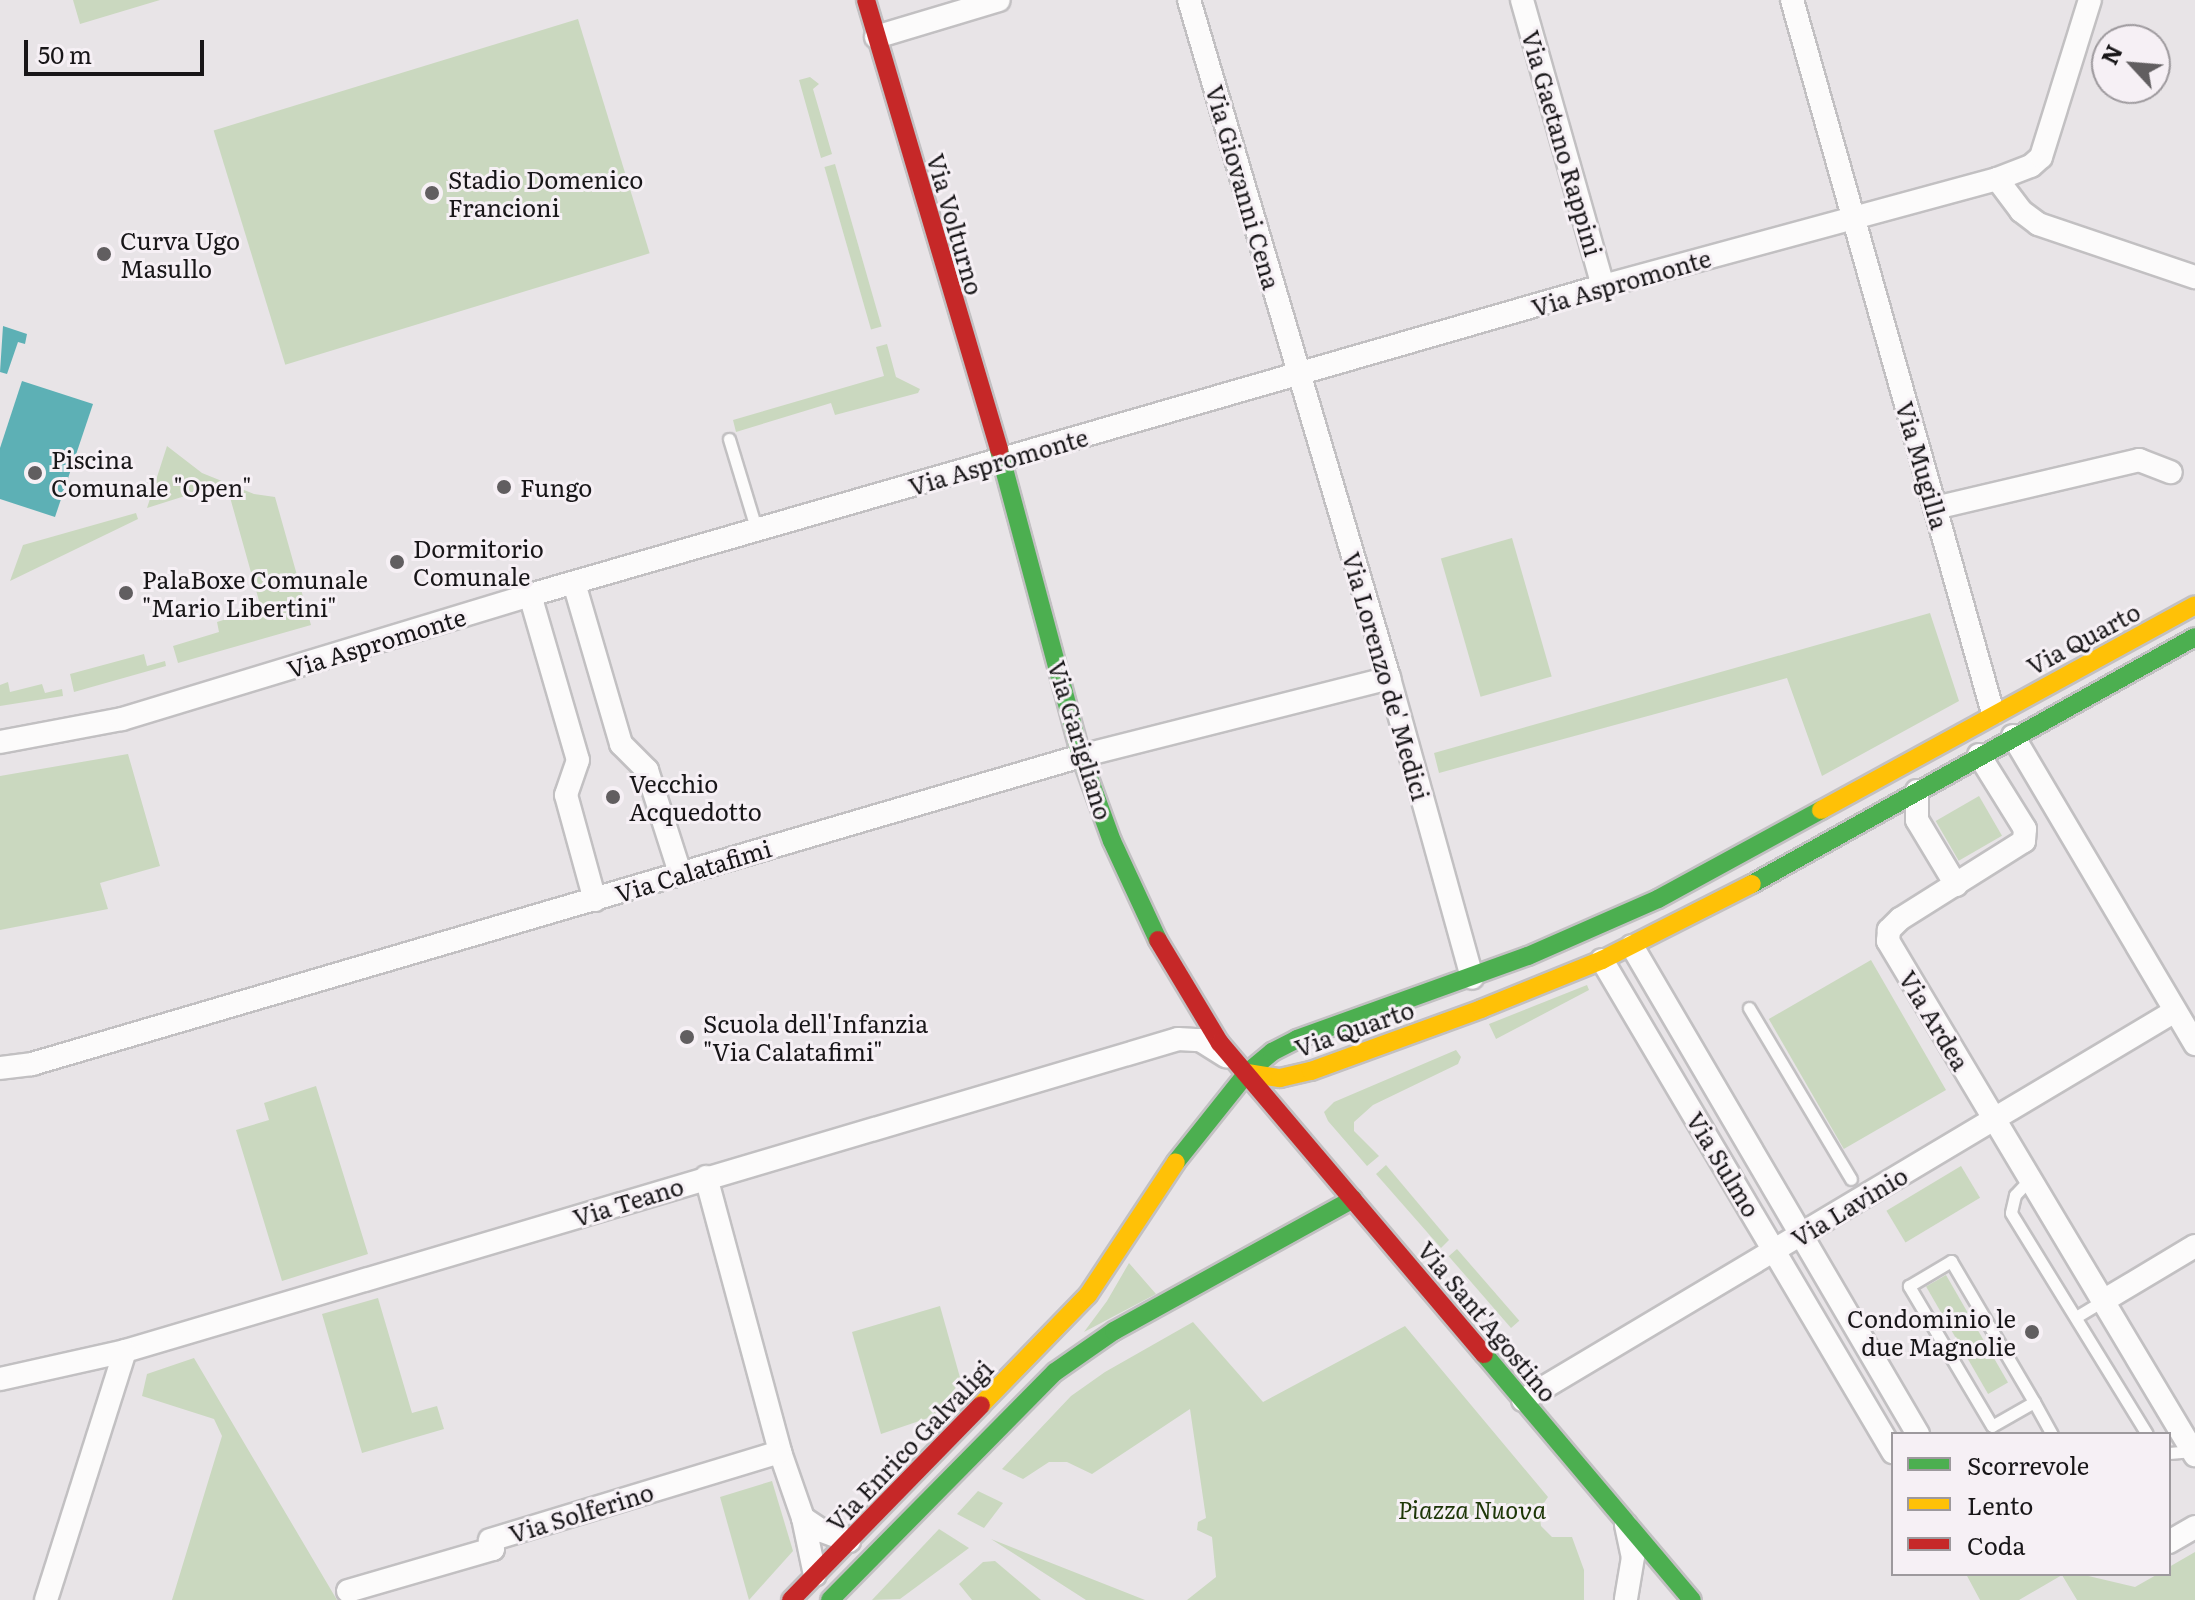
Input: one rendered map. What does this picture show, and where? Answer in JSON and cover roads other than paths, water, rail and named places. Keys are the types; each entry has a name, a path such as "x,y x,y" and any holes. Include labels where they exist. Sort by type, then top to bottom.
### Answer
{"street":[{"name":"Via Volturno","path":"866,0 1001,461"},
{"path":"876,37 999,0"},
{"name":"Via Giovanni Cena","path":"1189,0 1298,375"},
{"name":"Via Gaetano Rappini","path":"1522,0 1603,286"},
{"name":"Via Mugilla","path":"1792,0 1993,713"},
{"name":"Via Aspromonte","path":"0,742 122,719 530,595 1603,286 1997,179 2031,166 2041,157 2090,0"},
{"path":"1997,179 2021,211 2038,224 2195,277"},
{"name":"Via Lorenzo de' Medici","path":"1298,375 1389,678 1472,978"},
{"path":"1935,508 2139,460 2171,472"},
{"name":"Via Garigliano","path":"1001,461 1081,756 1138,901 1194,1006 1247,1073"},
{"path":"574,583 621,744 647,770 680,873"},
{"path":"530,595 578,760 566,795 595,900"},
{"name":"Via Quarto","path":"1247,1073 1272,1052 1297,1039 1472,978 1617,917 1736,858 1993,713 2195,605"},
{"name":"Via Quarto","path":"1247,1073 1280,1078 1311,1071 1481,1009 1602,960 1708,908 2195,637"},
{"name":"Via Calatafimi","path":"0,1068 32,1064 1081,756 1389,678"},
{"path":"1993,713 2013,736 2195,1044"},
{"path":"1979,755 1993,713"},
{"name":"Via Ardea","path":"1979,755 2027,835 2019,846 1900,919 1887,936 2194,1453"},
{"path":"1917,791 1917,820 1956,885"},
{"path":"1617,917 1632,946"},
{"path":"1587,931 1602,960"},
{"name":"Via Sulmo","path":"1632,946 1799,1236 1917,1432"},
{"name":"Via Sulmo","path":"1602,960 1891,1449"},
{"path":"1472,978 1481,1009"},
{"path":"1178,1039 1194,1022 1194,1006"},
{"name":"Via Lavinio","path":"1523,1400 2175,1011"},
{"path":"1178,1039 1200,1040 1247,1073"},
{"name":"Via Teano","path":"0,1379 125,1351 1178,1039"},
{"name":"Via Sant'Agostino","path":"1247,1073 1692,1600"},
{"name":"Via Enrico Galvaligi","path":"791,1600 1062,1323 1106,1270 1158,1184 1247,1073"},
{"path":"706,1177 780,1452 803,1518 815,1575"},
{"path":"830,1600 1025,1398 1085,1351 1114,1331 1353,1199"},
{"path":"2103,1301 2195,1246"},
{"path":"1062,1323 1085,1351"},
{"path":"46,1600 125,1351"},
{"name":"Via Solferino","path":"348,1591 493,1549 490,1540 780,1452"},
{"path":"803,1518 822,1531 849,1541"},
{"path":"1624,1520 1633,1557 1626,1600"},
{"path":"2171,1541 2195,1527"},
{"path":"1626,1600 1646,1581 1675,1580"}],"lane":[{"path":"729,439 757,531"},
{"name":"Via Lavinio","path":"1749,1008 1851,1179"},
{"path":"2030,1179 2015,1195 2011,1213 2146,1432"},
{"path":"2034,1402 1992,1426 1909,1286 1951,1261 2034,1402 2051,1432"},
{"path":"2076,1317 2103,1301"},
{"name":"Via Ardea","path":"2171,1453 2194,1453"}],"water":[{"path":"3,326 27,334 25,344 18,342 7,374 0,372"},
{"name":"Piscina Comunale \"Open\"","path":"22,381 93,404 55,517 0,499 0,448"}],"place":[{"name":"Stadio Domenico Francioni","path":"432,193"},
{"name":"Curva Ugo Masullo","path":"104,254"},
{"name":"Piscina Comunale \"Open\"","path":"35,473"},
{"name":"Fungo","path":"504,487"},
{"name":"Dormitorio Comunale","path":"397,562"},
{"name":"PalaBoxe Comunale \"Mario Libertini\"","path":"126,593"},
{"name":"Vecchio Acquedotto","path":"613,797"},
{"name":"Scuola dell'Infanzia \"Via Calatafimi\"","path":"687,1037"},
{"name":"Condominio le due Magnolie","path":"2032,1332"}],"park label":[{"name":"Piazza Nuova","path":"1472,1509"}]}
